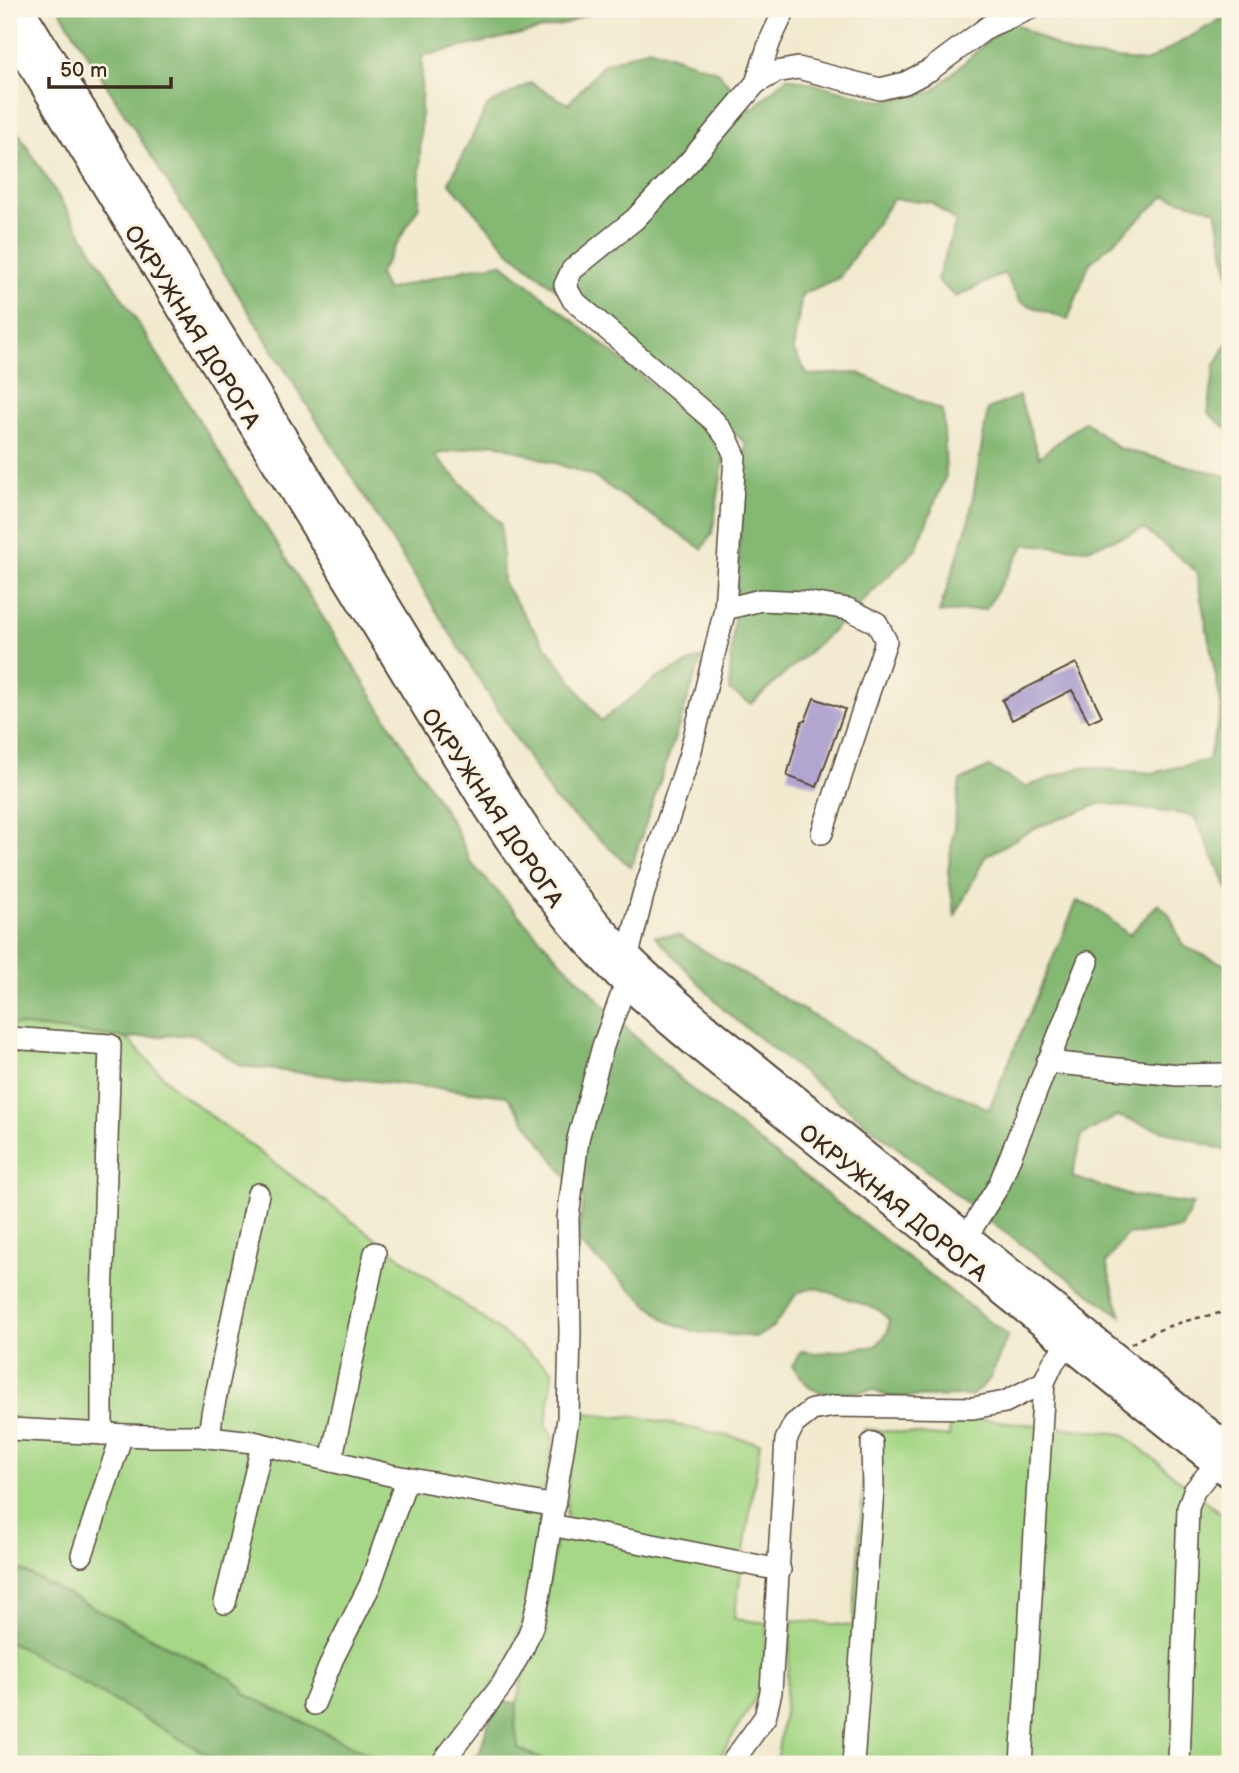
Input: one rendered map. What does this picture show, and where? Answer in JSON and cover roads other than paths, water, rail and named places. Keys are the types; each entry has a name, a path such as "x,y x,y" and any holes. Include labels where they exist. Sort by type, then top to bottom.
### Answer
{"main road":[{"name":"ОКРУЖНАЯ ДОРОГА","path":"21,9 504,795 626,968 695,1044 1067,1343 1226,1463"},
{"name":"ОКРУЖНАЯ ДОРОГА","path":"9,29 493,817 555,904 607,965 626,968 708,1028 967,1236 1113,1355 1226,1463"}],"street":[{"path":"756,83 769,41 785,9"},
{"path":"441,1764 502,1685 524,1646 533,1623 553,1516 570,1393 569,1200 578,1139 626,968 643,895 690,754 725,609 735,456 727,438 714,421 573,300 565,285 572,270 635,219 756,83 776,72 798,68 880,89 905,83 930,70 989,26 1030,9"},
{"path":"725,609 761,600 805,602 848,609 877,623 886,641 822,833"},
{"path":"967,1236 999,1185 1088,962"},
{"path":"9,1038 110,1045 102,1303 112,1434 82,1555"},
{"path":"1047,1062 1178,1075 1230,1074"},
{"path":"209,1437 214,1401 258,1194"},
{"path":"331,1461 375,1253"},
{"path":"1021,1764 1044,1382 1048,1371 1067,1343"},
{"path":"732,1764 765,1717 771,1692 786,1440 794,1424 812,1410 835,1406 973,1408 1005,1402 1044,1382"},
{"path":"9,1429 209,1437 262,1445 780,1570"},
{"path":"853,1764 873,1489 872,1443"},
{"path":"225,1602 262,1445"},
{"path":"1180,1764 1188,1508 1194,1491 1226,1463"},
{"path":"314,1704 332,1658 370,1584 407,1478"}]}
